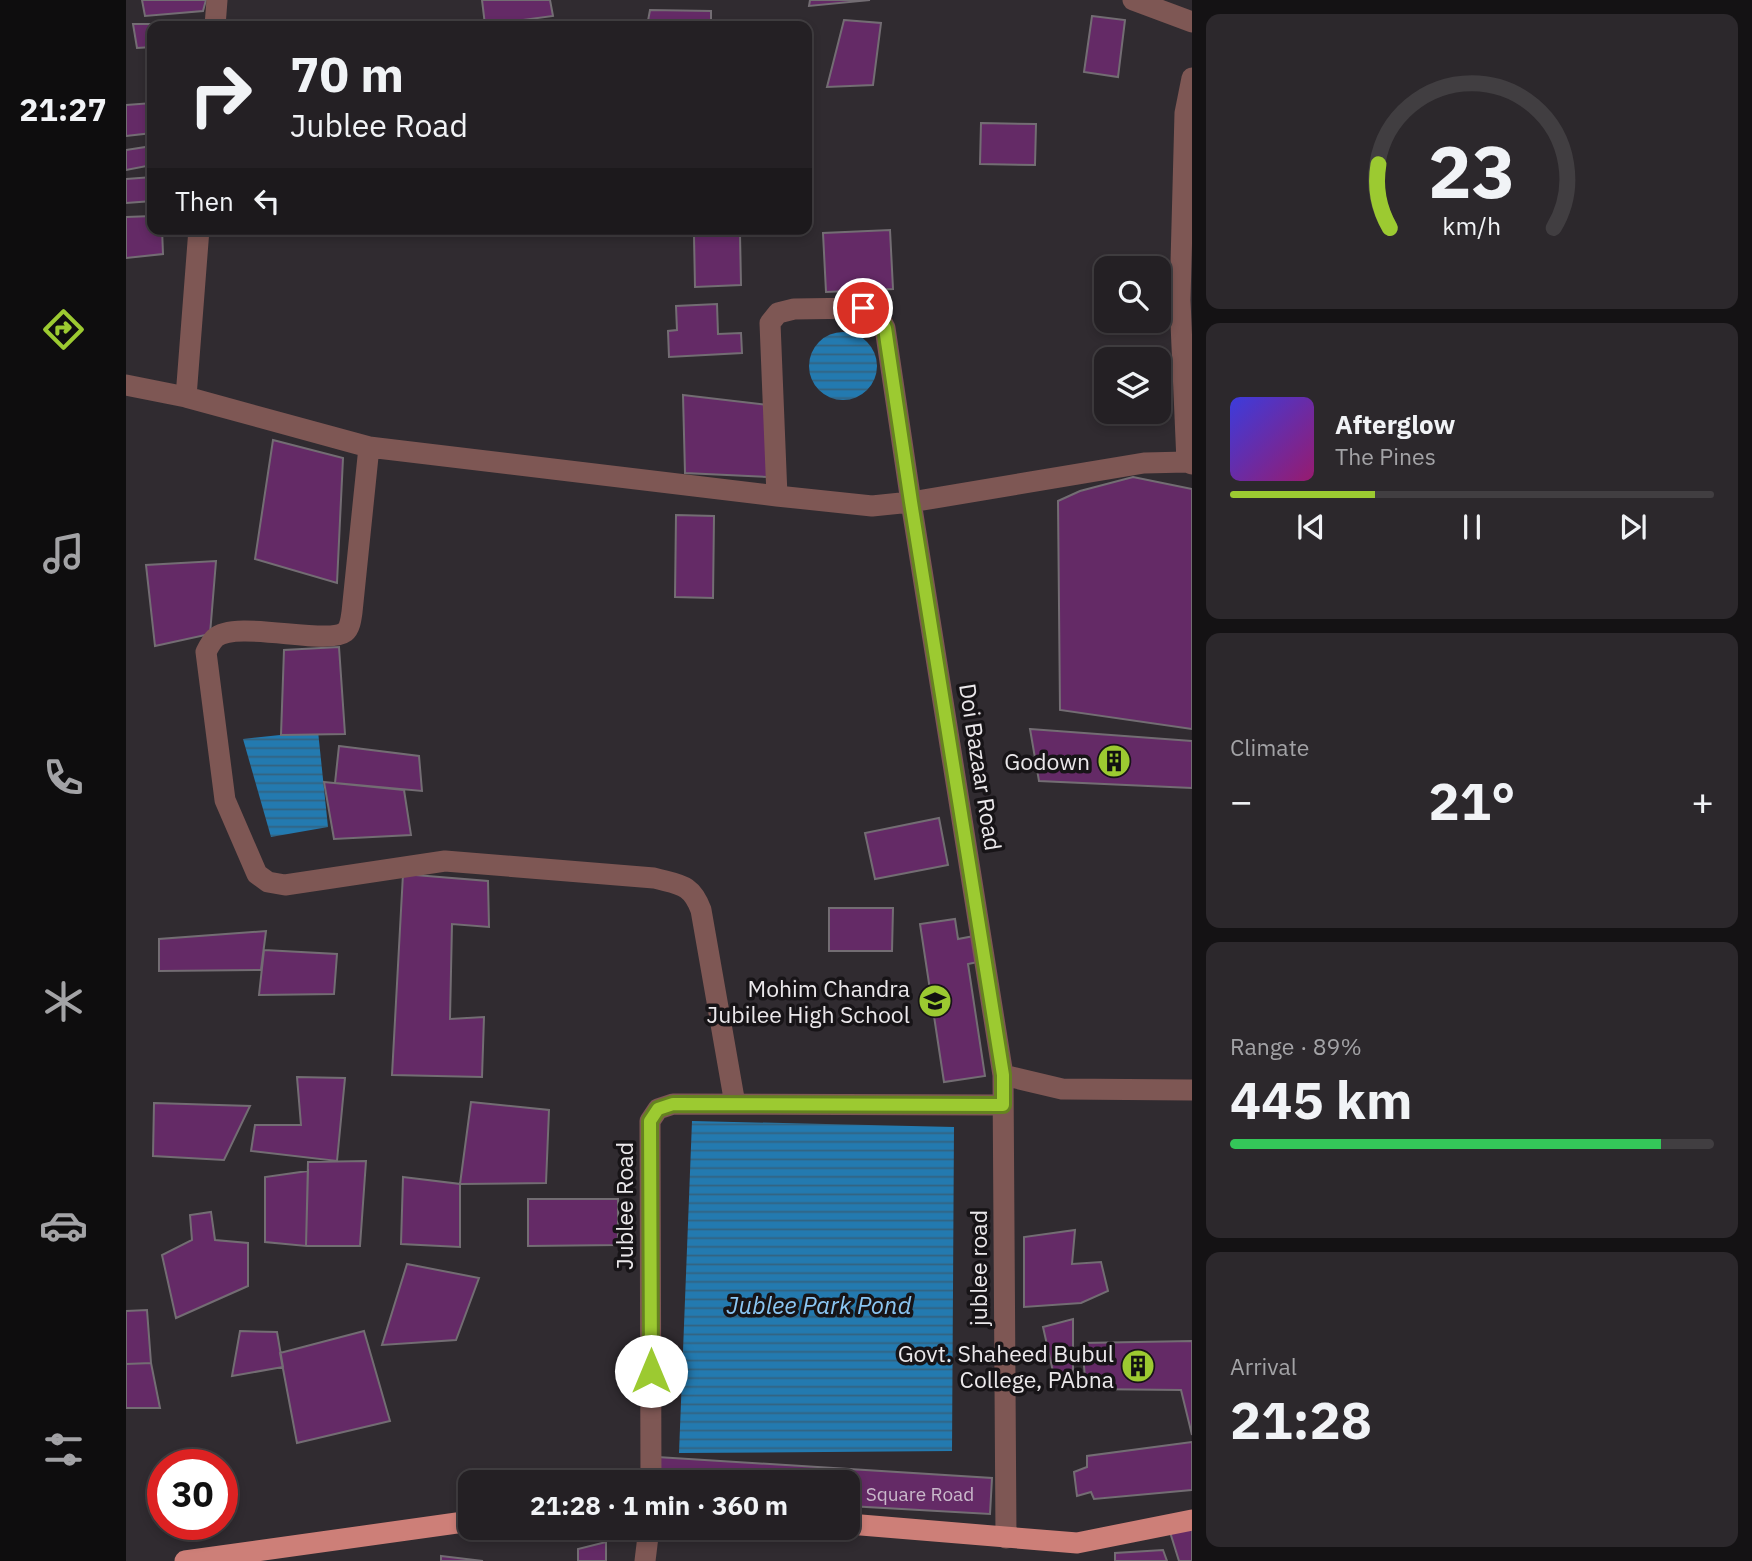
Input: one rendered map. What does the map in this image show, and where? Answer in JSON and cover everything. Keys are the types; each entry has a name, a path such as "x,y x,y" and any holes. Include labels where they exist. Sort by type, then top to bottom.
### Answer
{"main road":[{"path":"860,1525 1077,1543 1192,1520"},
{"path":"185,1561 458,1523"}],"street":[{"path":"215,21 217,0"},
{"path":"1133,0 1192,22"},
{"path":"126,385 186,397 369,447 872,506 911,502 1144,463 1190,463 1180,300 1185,113 1192,78"},
{"path":"186,397 199,235"},
{"name":"Doi Bazaar Road","path":"777,496 770,323 778,313 794,309 863,308 877,313 885,328 997,1041"},
{"path":"369,447 348,629 342,635 330,636 262,632 222,634 215,638 206,652 225,800 257,874 268,882 285,885 444,861 654,878 688,887 695,895 701,910 734,1104"},
{"name":"jublee road","path":"997,1041 1003,1075 1006,1538"},
{"path":"1003,1075 1062,1089 1192,1090"},
{"name":"Jublee Road","path":"651,1470 650,1121 658,1109 673,1104 1003,1105"},
{"path":"645,1561 648,1540"}],"water":[{"path":"843,332 856,335 867,342 874,353 877,366 874,379 867,390 856,397 843,400 830,397 819,390 812,379 809,366 812,353 819,342 830,335"},
{"path":"318,731 328,827 271,837 243,739"},
{"name":"Jublee Park Pond","path":"692,1121 954,1127 952,1451 679,1453"}],"building":[{"path":"142,0 206,0 203,11 145,16"},
{"path":"482,0 550,0 553,16 515,21 485,21"},
{"path":"810,0 870,0 809,6"},
{"path":"650,10 711,11 711,21 648,21"},
{"path":"1092,16 1125,20 1118,77 1084,72"},
{"path":"844,20 881,23 873,85 827,87"},
{"path":"133,24 147,24 147,47 137,48"},
{"path":"147,103 147,134 126,136 126,105"},
{"path":"981,123 1036,124 1035,165 980,164"},
{"path":"147,147 147,166 126,170 126,150"},
{"path":"147,177 147,201 126,203 126,179"},
{"path":"147,216 147,235 162,235 163,254 126,258 126,217"},
{"path":"890,230 893,289 826,292 823,233"},
{"path":"740,235 741,285 695,287 694,236"},
{"path":"717,304 718,334 741,333 742,353 669,357 668,331 677,330 676,306"},
{"path":"683,395 769,405 767,477 685,473"},
{"path":"273,440 343,458 337,583 255,559"},
{"path":"1133,477 1192,489 1192,729 1060,710 1058,501 1080,491"},
{"path":"676,515 714,516 713,598 675,597"},
{"path":"216,561 210,634 155,646 146,565"},
{"path":"339,647 345,734 281,735 284,650"},
{"name":"Godown","path":"1030,729 1192,741 1192,788 1039,781"},
{"path":"339,746 419,756 422,791 335,783"},
{"path":"324,782 404,790 411,835 334,839"},
{"path":"939,818 948,865 875,879 865,833"},
{"path":"403,874 488,881 489,927 452,924 450,1019 484,1017 482,1077 392,1075"},
{"path":"829,908 893,908 892,951 829,951"},
{"path":"955,919 958,939 974,936 978,962 968,964 985,1076 944,1082 920,924"},
{"path":"266,931 261,970 159,971 159,939"},
{"path":"264,950 337,954 334,994 259,995"},
{"path":"297,1077 345,1078 337,1161 251,1151 255,1125 301,1125"},
{"path":"471,1102 549,1110 546,1183 460,1184"},
{"path":"154,1103 250,1106 224,1160 153,1156"},
{"path":"366,1161 360,1246 306,1246 308,1162"},
{"path":"308,1171 306,1246 265,1242 265,1177"},
{"path":"403,1177 460,1184 460,1247 401,1244"},
{"path":"528,1199 618,1199 618,1245 528,1246"},
{"path":"211,1212 215,1240 248,1243 248,1286 176,1318 162,1255 192,1240 190,1215"},
{"path":"1075,1230 1072,1264 1101,1262 1108,1291 1081,1303 1024,1307 1024,1237"},
{"path":"407,1264 479,1278 456,1340 382,1345"},
{"path":"147,1310 151,1363 126,1364 126,1311"},
{"path":"1073,1319 1073,1377 1054,1376 1043,1327"},
{"path":"240,1331 277,1332 283,1367 232,1376"},
{"path":"364,1331 390,1421 297,1443 280,1353"},
{"name":"Govt. Shaheed Bubul College, PAbna","path":"1192,1341 1192,1435 1181,1390 1086,1389 1082,1343"},
{"path":"151,1363 160,1408 126,1408 126,1364"},
{"name":"Govt. Shaheed Bubul College, PAbna","path":"1192,1442 1192,1490 1094,1499 1091,1492 1077,1496 1074,1472 1087,1467 1087,1456"},
{"path":"657,1457 992,1478 990,1514 860,1507 860,1470 656,1470"},
{"path":"1192,1526 1192,1561 1179,1561 1170,1532"},
{"path":"606,1542 606,1561 578,1561 578,1549"},
{"path":"1163,1550 1167,1561 1115,1561 1115,1553"},
{"path":"441,1556 483,1561 441,1561"}],"place":[{"name":"Godown","path":"1114,761"},
{"name":"Mohim Chandra Jubilee High School","path":"935,1001"},
{"name":"Govt. Shaheed Bubul College, PAbna","path":"1138,1366"}],"route":[{"path":"651,1371 650,1121 658,1109 673,1104 1003,1105 1003,1075 885,328 877,313 863,308"}]}
